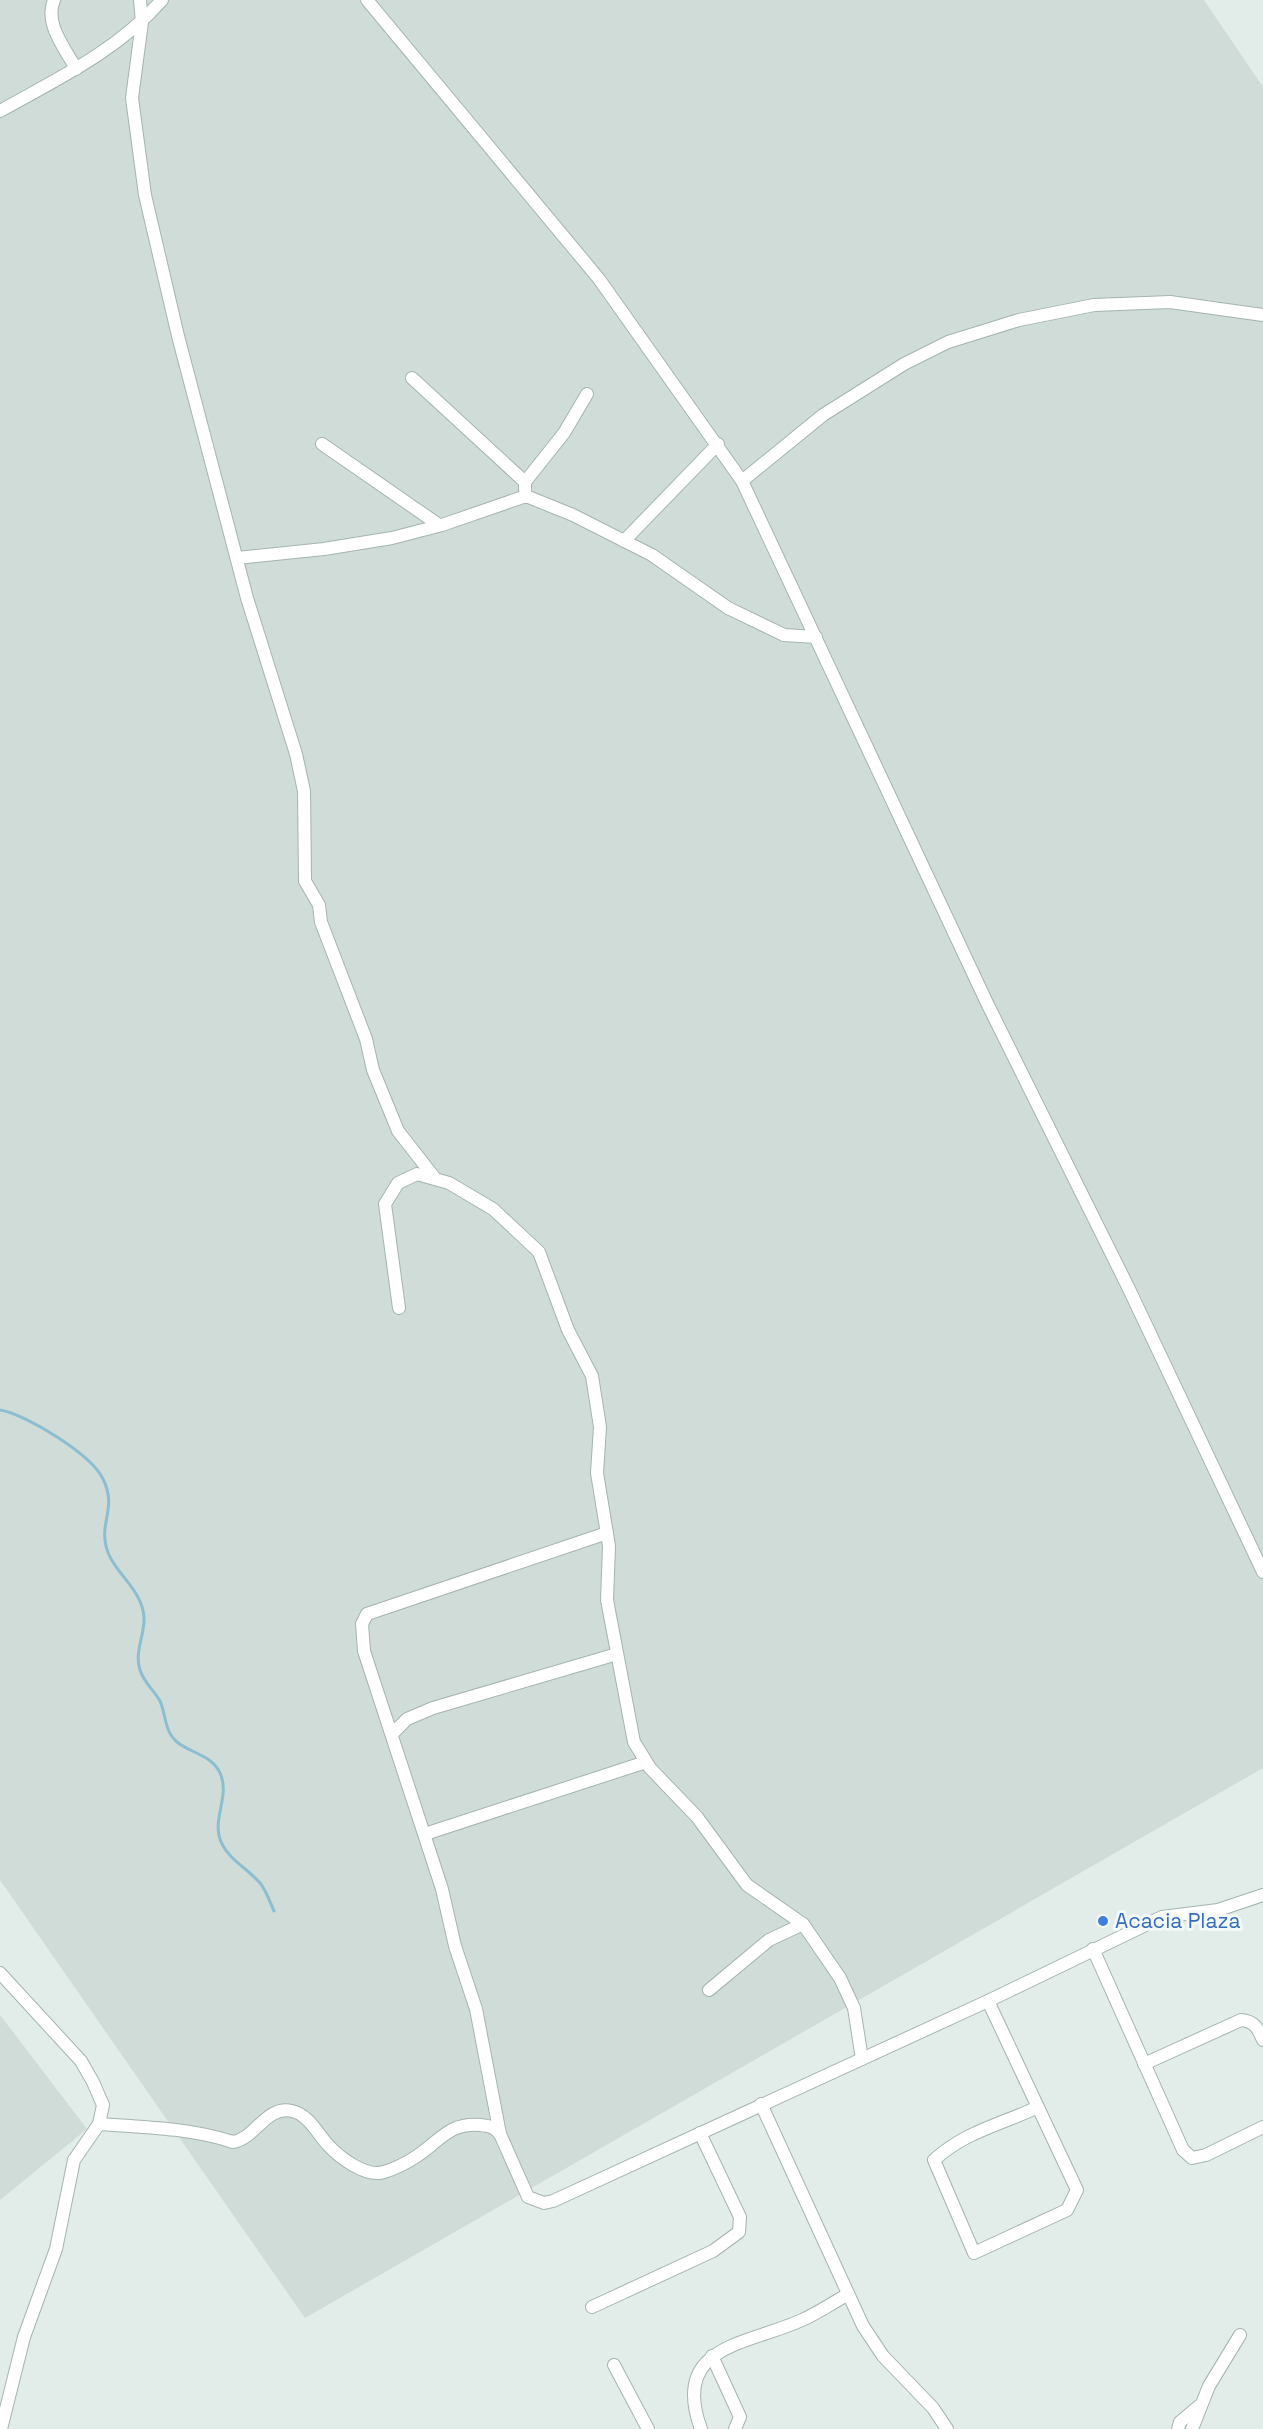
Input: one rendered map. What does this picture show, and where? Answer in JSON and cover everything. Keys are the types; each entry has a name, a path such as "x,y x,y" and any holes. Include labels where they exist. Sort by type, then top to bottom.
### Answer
{"street":[{"path":"54,0 50,10 52,25 76,69"},
{"path":"140,0 142,22 132,98 133,120 145,195 178,336 237,558 304,791 304,881 319,905 321,922 366,1039 373,1070 398,1131 434,1177"},
{"path":"0,111 96,58 142,22 162,0"},
{"path":"367,0 599,279 742,481 987,1003 1134,1299 1263,1572"},
{"path":"742,481 823,415 904,364 948,342 1019,320 1094,305 1170,302 1263,315"},
{"path":"412,378 525,482"},
{"path":"526,496 525,482 564,433 587,394"},
{"path":"322,444 439,525"},
{"path":"624,541 717,444"},
{"path":"237,558 392,538 526,496 573,514 652,555 728,608 784,635 816,637"},
{"path":"399,1308 385,1204 398,1183 417,1174 434,1177 493,1209 539,1252 568,1330 592,1376 600,1427 597,1473 607,1533 607,1599 634,1742 646,1762 697,1817 747,1885 803,1924 840,1978 854,2008 862,2059"},
{"path":"607,1533 367,1614 362,1624 364,1651 393,1733 442,1889 459,1962 476,2008 500,2134 528,2197 544,2203 554,2201 988,2001 1162,1917 1218,1910 1263,1895"},
{"path":"393,1733 407,1719 433,1708 617,1654"},
{"path":"424,1834 646,1762"},
{"path":"709,1990 769,1940 803,1924"},
{"path":"1093,1949 1183,2150 1192,2158 1206,2155 1263,2127"},
{"path":"0,1973 81,2061 100,2097 102,2115 99,2124 74,2160 56,2249 24,2337 2,2429"},
{"path":"988,2001 1038,2107 1077,2190 1067,2210 974,2253 934,2160 952,2144 980,2129 1038,2107"},
{"path":"1144,2064 1240,2020 1250,2021 1258,2028 1263,2040"},
{"path":"761,2104 829,2249 847,2295 883,2356 933,2408 947,2429"},
{"path":"99,2124 165,2128 214,2136 233,2142 247,2137 260,2123 274,2114 284,2110 293,2111 314,2126 327,2145 345,2160 375,2173 383,2173 416,2157 454,2128 467,2124 486,2126 495,2128 500,2134"},
{"path":"592,2307 713,2251 739,2232 740,2217 700,2133"},
{"path":"701,2429 693,2407 692,2391 696,2376 712,2356 750,2338 802,2320 847,2295"},
{"path":"1192,2429 1209,2386 1240,2336"},
{"path":"712,2356 740,2417 735,2429"},
{"path":"614,2365 648,2429"},
{"path":"1178,2429 1180,2422 1202,2403"}],"shaded area":[{"path":"0,0 1204,0 1263,87 1263,1768 305,2318 0,1880"},
{"path":"0,2015 87,2129 0,2200"}],"waterway":[{"path":"0,1410 26,1419 57,1437 86,1459 103,1479 109,1498 105,1529 106,1546 114,1564 138,1597 144,1617 138,1657 142,1675 160,1701 167,1728 173,1738 182,1746 212,1762 220,1773 223,1791 218,1826 222,1844 225,1850 260,1883 274,1911"}],"place":[{"name":"Acacia Plaza","path":"1103,1921"}]}
